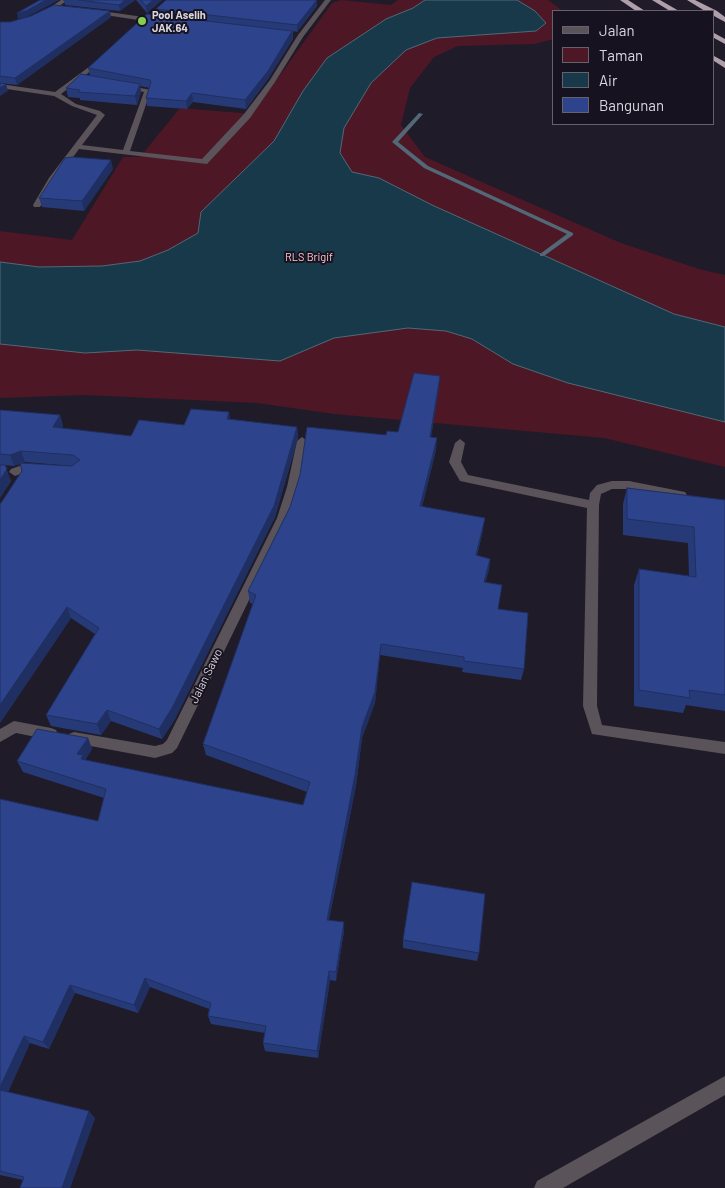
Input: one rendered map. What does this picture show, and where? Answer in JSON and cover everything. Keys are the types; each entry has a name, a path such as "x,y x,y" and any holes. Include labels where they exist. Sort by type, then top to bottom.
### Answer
{"highway":[{"path":"624,0 639,10"},
{"path":"655,0 673,10"},
{"path":"690,0 708,10"}],"street":[{"path":"39,17 65,0"},
{"path":"316,2 326,2"},
{"path":"78,147 204,162 252,109 274,81 296,36 326,2"},
{"path":"56,7 65,8"},
{"path":"83,11 164,21"},
{"path":"146,19 152,14"},
{"path":"56,94 100,62"},
{"path":"77,78 86,80"},
{"path":"112,84 148,90 126,153"},
{"path":"0,86 56,94 74,105 98,112 101,115 53,178 37,205"},
{"name":"Jalan Sawo","path":"0,736 14,728 155,752 167,749 172,744 283,518 294,487 302,441"},
{"path":"460,443 455,462 460,474 464,478 593,505"},
{"path":"0,470 18,476 25,468 50,470"},
{"path":"696,498 629,485 601,488 596,493 593,505 590,706 597,730 725,748"},
{"path":"544,1188 725,1085"}],"green space":[{"name":"RLS Brigif","path":"341,0 391,5 398,0 548,0 562,10 552,10 552,40 534,44 458,46 434,57 410,88 401,125 425,157 621,243 699,269 725,275 725,467 604,438 334,414 257,403 84,395 0,398 0,231 72,240 123,157 140,157 180,108 252,114 332,3"}],"water":[{"path":"425,0 517,0 535,11 546,23 536,31 437,38 406,50 371,83 344,128 340,153 352,172 379,178 432,205 674,314 725,327 725,422 568,383 513,364 472,339 446,331 408,328 334,338 280,361 137,350 85,353 0,344 0,262 39,267 102,266 140,261 168,250 198,233 201,212 274,141 303,91 327,58 386,19 413,8"}],"building":[{"path":"40,0 46,0 26,11 17,13"},
{"path":"79,0 125,0 119,5"},
{"path":"141,0 153,0 146,6"},
{"path":"166,0 317,0 297,25 156,9"},
{"path":"54,5 110,11 15,78 0,76 0,22 10,22 31,16"},
{"path":"147,14 292,31 268,71 245,100 192,93 186,101 146,98 150,80 88,68"},
{"path":"81,74 140,84 135,96 78,92 80,90 66,88"},
{"path":"65,158 111,160 82,201 39,198"},
{"path":"414,373 440,376 430,437 437,438 420,506 485,518 476,555 490,559 484,582 502,585 498,609 528,613 524,669 464,661 464,657 381,644 375,692 362,727 355,775 327,920 344,922 336,972 329,971 317,1051 263,1043 266,1026 208,1016 211,1003 145,978 134,1005 70,985 43,1042 24,1036 0,1087 0,799 98,821 106,789 17,761 37,729 88,738 77,754 83,755 81,759 303,805 310,782 203,744 256,595 248,591 290,507 300,475 307,427 386,435 387,431 398,432"},
{"path":"191,409 229,412 227,419 297,427 274,506 172,708 159,729 107,710 97,724 46,715 99,628 67,607 0,705 0,503 22,471 20,463 72,466 80,460 73,455 21,451 10,455 0,454 0,410 60,415 53,427 131,436 139,420 184,425"},
{"path":"0,465 5,465 7,469 0,480"},
{"path":"627,488 725,500 725,695 689,690 690,698 639,690 639,569 696,577 694,527 627,519"},
{"path":"412,882 485,894 479,953 403,940"},
{"path":"0,1090 89,1111 62,1188 20,1188 24,1177 0,1171"}],"waterway":[{"path":"421,114 395,142 426,167 571,234 542,255"}],"place":[{"name":"Pool Aselih JAK.64","path":"142,21"}]}
